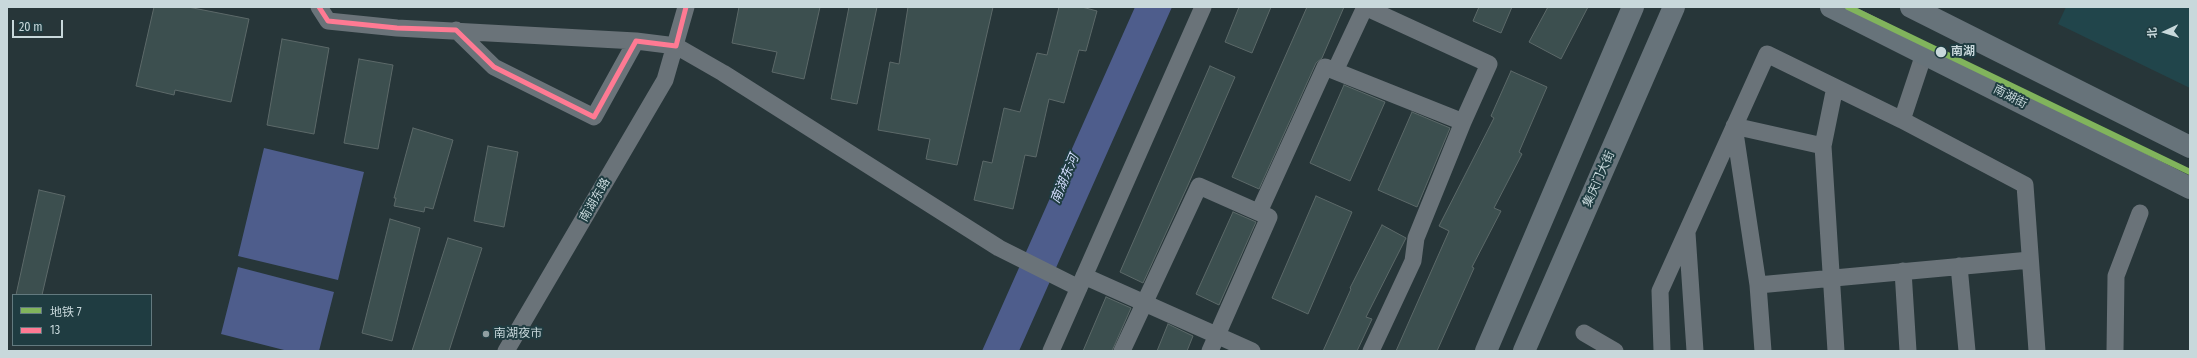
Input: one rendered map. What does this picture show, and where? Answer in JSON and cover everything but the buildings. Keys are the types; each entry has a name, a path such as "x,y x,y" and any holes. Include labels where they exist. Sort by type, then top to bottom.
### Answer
{"main road":[{"path":"1486,351 1633,7"},
{"name":"集庆门大街","path":"1524,351 1674,7"},
{"name":"南湖街","path":"1830,7 2190,188"},
{"path":"1911,7 2190,147"}],"street":[{"path":"319,7 328,21 397,28 456,30 636,41 676,46 723,73 999,248 1044,270 1144,303 1252,351"},
{"name":"南湖东路","path":"506,351 666,80 686,7"},
{"path":"1051,351 1203,7"},
{"path":"1335,71 1365,7 1489,64 1463,122 1416,238 1412,261 1371,351"},
{"path":"456,30 494,67 594,118 636,41"},
{"path":"1662,351 1660,291 1767,54 1902,120 2025,185 2037,351"},
{"path":"1902,120 1924,54"},
{"path":"1259,212 1325,67 1463,122"},
{"path":"1834,87 1823,146 1836,351"},
{"path":"1734,126 1823,146"},
{"path":"1734,126 1758,285 1763,351"},
{"path":"1122,351 1199,186 1269,217 1210,351"},
{"path":"2115,351 2116,276 2140,213"},
{"path":"1687,231 1694,351"},
{"path":"1758,285 2030,260"},
{"path":"1959,266 1967,351"},
{"path":"1903,271 1908,351"},
{"path":"1584,333 1615,351"}],"shaded area":[{"path":"2066,7 2190,7 2190,88 2058,24"}],"water":[{"name":"南湖东河","path":"1135,7 1172,7 1019,351 982,351"},
{"path":"264,148 364,172 338,280 238,256"},
{"path":"238,267 334,292 319,351 288,351 221,334"}],"metro line":[{"name":"7","path":"1848,7 2190,172"}],"transit line":[{"name":"13","path":"319,7 328,21 397,28 456,30 494,67 594,117 636,41 676,46 686,7"}],"place":[{"name":"南湖","path":"1941,52"},
{"name":"南湖夜市","path":"486,334"}]}
